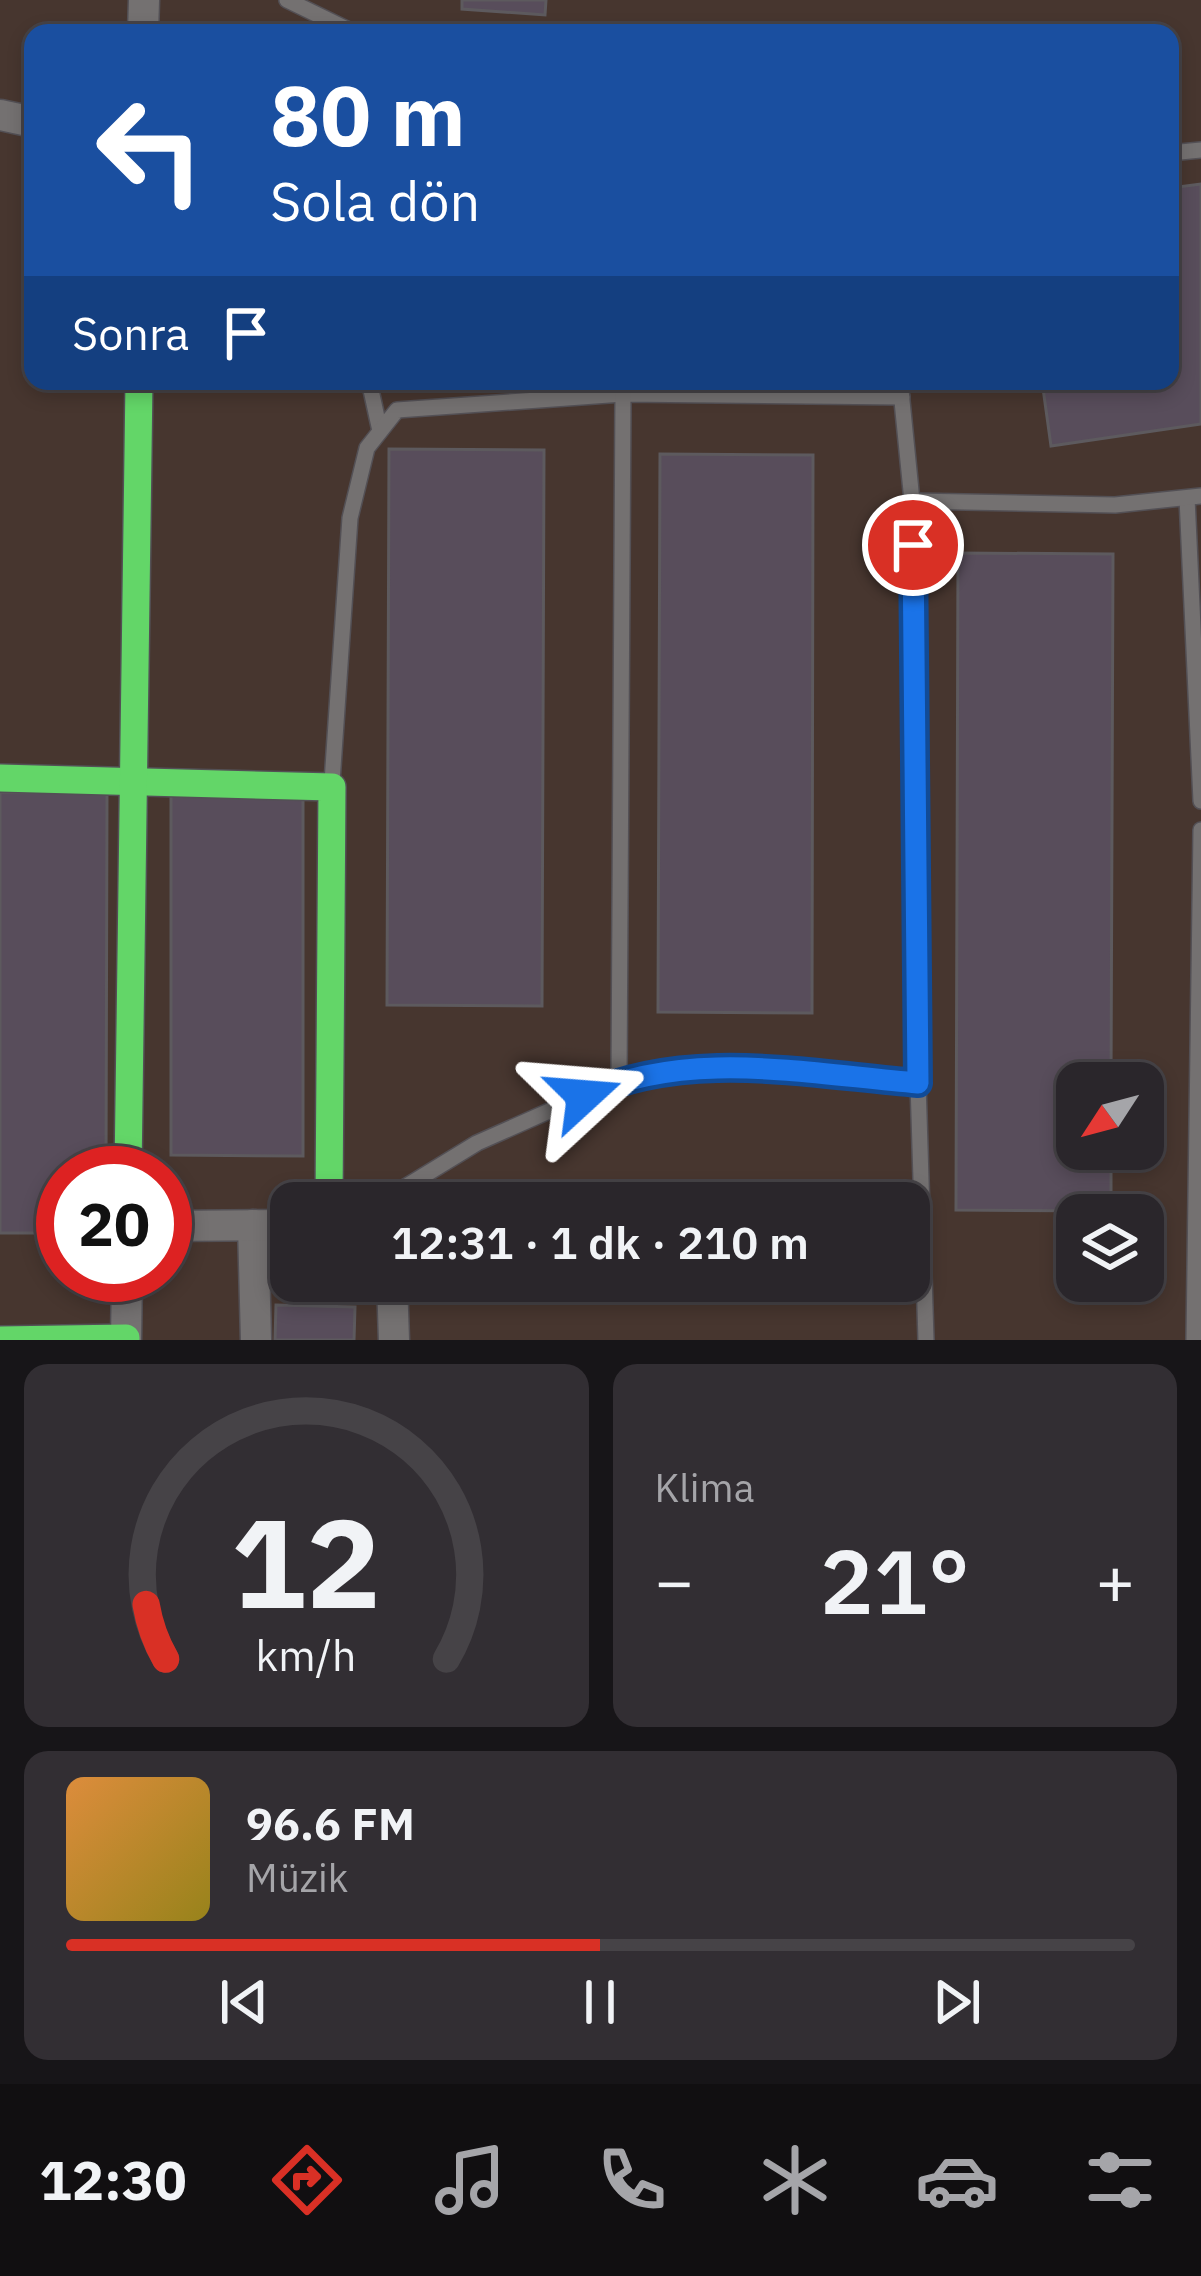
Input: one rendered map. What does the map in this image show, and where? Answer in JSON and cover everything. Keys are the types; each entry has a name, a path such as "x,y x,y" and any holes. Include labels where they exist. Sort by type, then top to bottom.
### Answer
{"street":[{"path":"128,1146 139,390"},
{"path":"6,775 134,784 332,787 329,1182"},
{"path":"253,1225 256,1340"},
{"path":"192,1226 270,1225"},
{"path":"0,1340 126,1339 127,1302"},
{"path":"393,1302 394,1340"}],"lane":[{"path":"287,0 336,24"},
{"path":"371,390 380,431"},
{"path":"332,787 350,518 367,448 397,410 623,394 845,390"},
{"path":"901,390 912,501 918,1083 926,1340"},
{"path":"619,1080 623,394"},
{"path":"912,501 1115,506 1194,497 1201,801"},
{"path":"1194,1340 1201,830"},
{"path":"414,1182 477,1143 619,1080 698,1066 918,1083"}],"shaded area":[{"path":"0,0 1201,0 1201,1340 0,1340"}],"building":[{"path":"462,0 546,0 545,15 462,9"},
{"path":"1201,184 1201,424 1051,446 1043,390 1179,390 1179,187"},
{"path":"389,449 544,450 542,1006 387,1005"},
{"path":"660,454 813,455 812,1013 658,1012"},
{"path":"958,553 1113,554 1111,1062 1056,1062 1056,1170 1111,1170 1111,1194 1056,1194 1056,1211 956,1210"},
{"path":"0,792 107,793 106,1146 36,1146 36,1233 0,1233"},
{"path":"171,793 303,794 303,1156 192,1155 192,1146 171,1146"},
{"path":"276,1305 355,1307 354,1340 275,1340"}],"traffic: fast":[{"path":"128,1146 139,390"},
{"path":"0,778 332,787 329,1182"},
{"path":"0,1340 126,1338"}],"route":[{"path":"584,1096 619,1080 698,1066 918,1083 913,545"}]}
